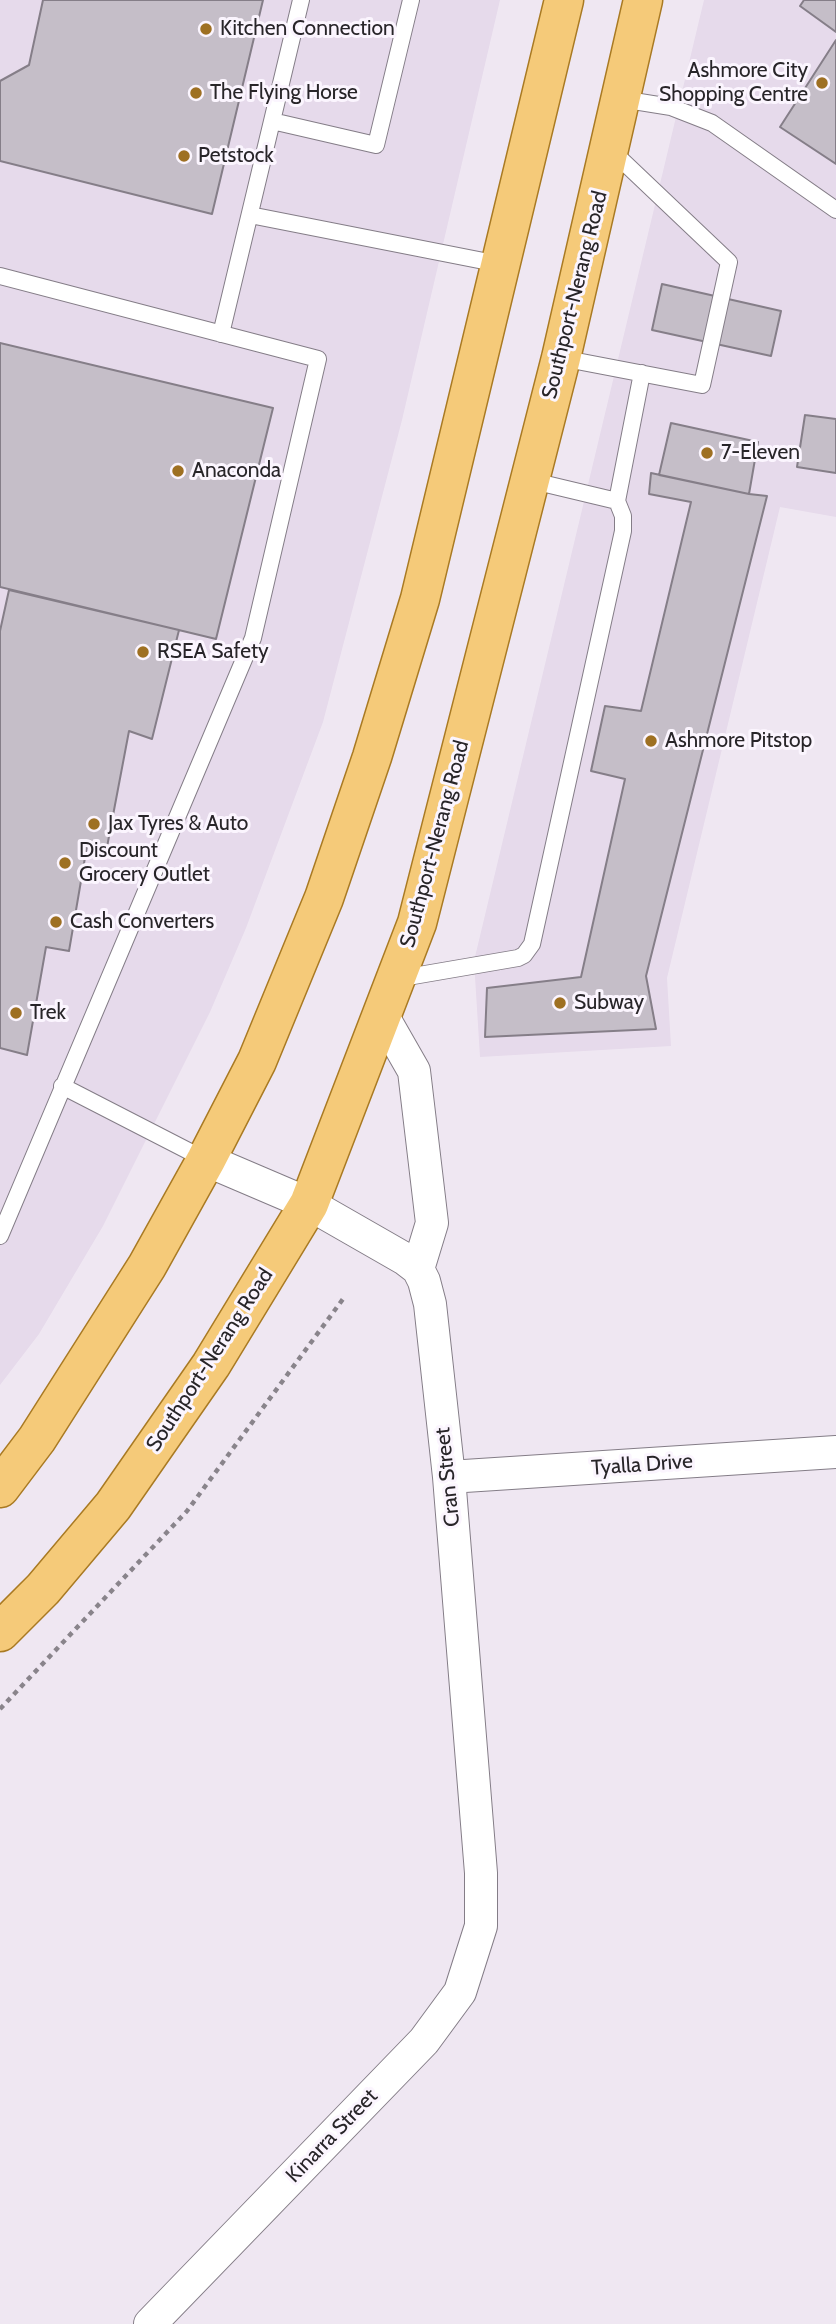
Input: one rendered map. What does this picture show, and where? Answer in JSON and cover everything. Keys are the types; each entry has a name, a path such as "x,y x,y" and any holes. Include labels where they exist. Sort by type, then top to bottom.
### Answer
{"main road":[{"path":"0,1488 37,1439 147,1266 206,1160 257,1061 324,898 372,757 420,599 564,0"},
{"name":"Southport-Nerang Road","path":"0,1632 43,1589 113,1506 211,1365 310,1204 417,923 561,358 643,0"}],"street":[{"path":"206,1160 310,1204 418,1269 432,1223 414,1071 382,1015"},
{"name":"Cran Street","path":"418,1269 430,1304 449,1477 481,1873 481,1926"},
{"name":"Tyalla Drive","path":"449,1477 836,1452"},
{"name":"Kinarra Street","path":"150,2324 424,2041 460,1992 481,1926"}],"lane":[{"path":"220,334 301,0"},
{"path":"272,121 376,145 411,0"},
{"path":"621,99 671,107 712,122 836,210"},
{"path":"561,358 702,385 729,262 610,149"},
{"path":"250,215 499,264"},
{"path":"0,276 318,359 253,638 0,1237"},
{"path":"396,979 518,958 524,955 532,944 623,531 623,516 617,501 642,373"},
{"path":"529,480 617,501"},
{"path":"62,1086 206,1160"}],"path":[{"path":"0,1709 187,1511 343,1299"}],"shaded area":[{"path":"0,0 500,0 402,420 323,722 246,928 210,1012 103,1226 39,1334 0,1385"},
{"name":"Ashmore Pitstop","path":"704,0 836,0 836,517 780,507 667,978 671,1046 480,1057 474,961"}],"building":[{"path":"43,0 263,0 212,214 0,161 0,81 29,65"},
{"name":"Ashmore City Shopping Centre","path":"804,0 836,0 836,32 800,6"},
{"name":"Ashmore City Shopping Centre","path":"836,40 836,164 780,127"},
{"path":"662,284 781,311 771,356 652,330"},
{"path":"0,343 273,408 216,639 0,587"},
{"path":"805,415 836,419 836,473 797,467"},
{"path":"671,423 758,442 749,494 659,475"},
{"name":"Ashmore Pitstop","path":"651,473 767,496 646,976 656,1029 485,1037 487,988 581,977 625,779 591,771 605,706 641,711 691,502 649,494"},
{"path":"9,590 179,630 152,739 129,731 107,847 88,840 69,951 46,947 27,1055 0,1048 0,631"}],"place":[{"name":"Kitchen Connection","path":"206,29"},
{"name":"Ashmore City Shopping Centre","path":"822,83"},
{"name":"The Flying Horse","path":"196,93"},
{"name":"Petstock","path":"184,156"},
{"name":"7-Eleven","path":"707,453"},
{"name":"Anaconda","path":"178,471"},
{"name":"RSEA Safety","path":"143,652"},
{"name":"Ashmore Pitstop","path":"651,741"},
{"name":"Jax Tyres & Auto","path":"94,824"},
{"name":"Discount Grocery Outlet","path":"65,863"},
{"name":"Cash Converters","path":"56,922"},
{"name":"Subway","path":"560,1003"},
{"name":"Trek","path":"16,1013"}]}
